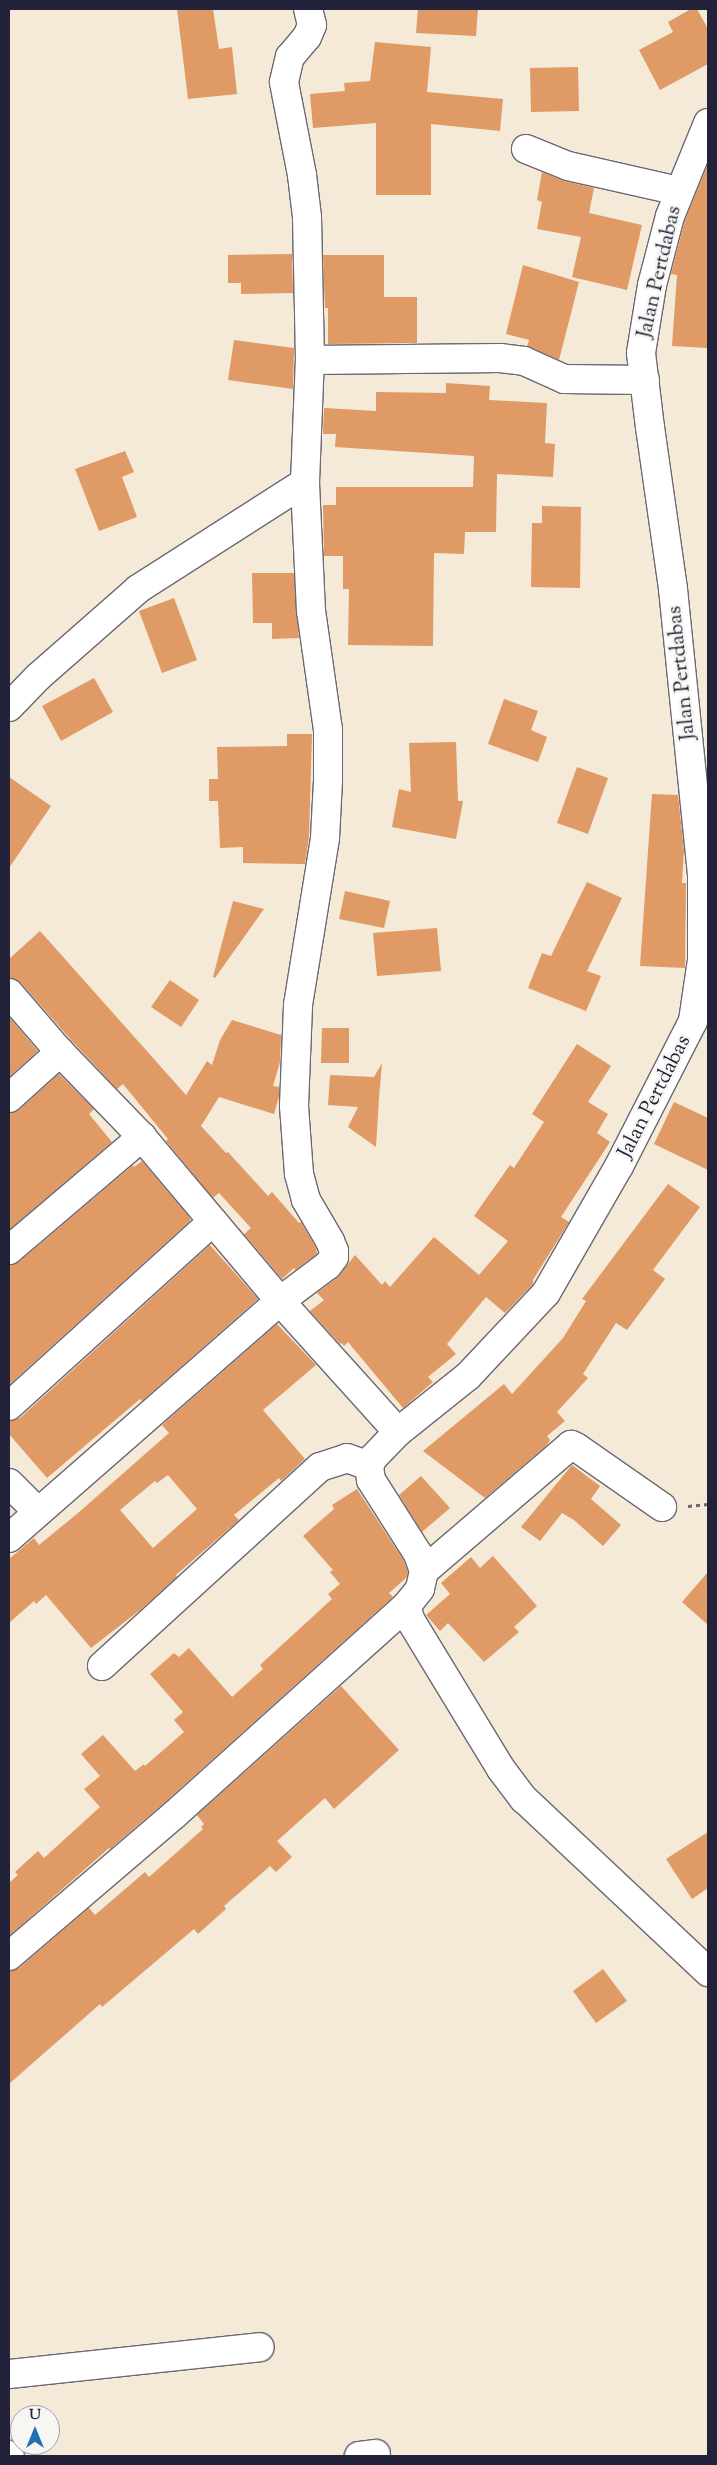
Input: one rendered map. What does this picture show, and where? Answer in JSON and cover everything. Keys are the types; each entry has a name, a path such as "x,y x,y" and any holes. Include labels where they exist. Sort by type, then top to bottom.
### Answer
{"street":[{"path":"9,1538 280,1301 328,1265 334,1251 306,1200 299,1174 294,1106 298,1005 325,838 328,781 328,730 311,610 305,482 310,360 307,217 302,175 284,82 290,57 308,37 312,25 308,9"},
{"name":"Jalan Pertdabas","path":"369,1466 373,1458 398,1432 468,1376 546,1293 619,1166 693,1021 702,960 699,750 673,590 641,353 652,285 679,191 708,122"},
{"path":"526,149 568,166 679,191"},
{"path":"310,360 500,358 524,361 564,379 644,380"},
{"path":"9,707 38,677 138,590 305,482"},
{"path":"9,993 60,1052 142,1137 280,1301 398,1432"},
{"path":"9,1098 60,1052"},
{"path":"9,1250 142,1137"},
{"path":"9,1406 212,1221"},
{"path":"424,1571 571,1445 662,1507"},
{"path":"9,1956 174,1815 406,1606 420,1589 424,1571 418,1554 371,1480 369,1466 347,1458 320,1467 102,1666"},
{"path":"9,1483 38,1512"},
{"path":"406,1606 411,1621 421,1638 502,1769 524,1799 708,1972"},
{"path":"9,2374 260,2346"}],"building":[{"path":"177,9 213,9 219,49 232,47 237,94 188,99"},
{"path":"418,9 478,9 476,36 416,33"},
{"path":"691,9 697,9 708,29 708,64 660,90 639,50 673,32 668,22"},
{"path":"375,42 431,47 427,92 503,99 500,131 431,124 431,195 376,195 376,123 313,128 310,94 345,91 344,83 370,81"},
{"path":"578,67 579,111 531,112 530,68"},
{"path":"708,164 708,348 672,346 677,275 671,274 685,220"},
{"path":"542,172 564,181 594,188 589,213 642,225 627,290 572,277 581,237 537,229 542,202 537,200"},
{"path":"292,254 293,293 241,294 241,283 228,283 228,255"},
{"path":"323,255 384,255 384,297 417,297 417,343 328,344 328,308 325,308"},
{"path":"523,265 579,282 559,360 527,346 529,340 506,334"},
{"path":"234,340 294,348 293,389 228,380"},
{"path":"446,383 490,386 489,400 547,403 545,443 555,444 553,477 497,474 496,532 465,532 464,554 434,553 433,646 348,645 349,589 343,589 343,556 324,556 323,505 336,505 336,487 473,487 474,456 335,447 336,434 323,434 324,408 376,411 376,392 446,393"},
{"path":"125,451 134,472 122,477 137,517 99,531 75,469"},
{"path":"542,506 581,507 580,588 531,587 532,523 542,523"},
{"path":"252,573 294,573 299,638 272,639 272,623 253,623"},
{"path":"174,598 197,660 162,673 139,611"},
{"path":"94,678 113,712 61,741 42,706"},
{"path":"504,699 538,711 531,730 547,737 538,762 488,744"},
{"path":"287,734 312,734 309,836 305,864 243,863 243,847 220,848 218,801 209,801 209,779 218,779 217,747 287,746"},
{"path":"456,742 458,801 463,801 456,839 392,827 399,789 411,792 409,743"},
{"path":"577,767 608,778 588,834 557,823"},
{"path":"9,777 51,806 9,868"},
{"path":"652,794 678,795 684,850 682,883 686,883 685,968 640,966"},
{"path":"587,882 622,898 587,971 601,976 586,1011 528,988 542,953 551,956"},
{"path":"345,891 390,901 384,928 339,919"},
{"path":"233,901 264,909 215,978 213,977"},
{"path":"437,928 441,971 377,976 373,933"},
{"path":"40,931 186,1095 207,1061 212,1065 220,1040 232,1020 281,1035 280,1062 273,1086 279,1087 279,1097 274,1114 219,1097 201,1126 226,1153 228,1152 268,1196 272,1192 299,1223 301,1222 316,1248 317,1254 295,1270 294,1268 282,1279 244,1234 251,1228 219,1193 213,1198 166,1141 168,1139 123,1084 117,1089 21,983 9,978 9,959"},
{"path":"170,980 199,1000 181,1027 151,1007"},
{"path":"9,1017 38,1051 9,1077"},
{"path":"322,1028 349,1028 349,1063 321,1063"},
{"path":"577,1044 611,1066 588,1102 608,1114 597,1133 610,1142 561,1217 569,1222 533,1280 533,1284 505,1313 486,1297 447,1344 456,1354 428,1377 433,1382 403,1408 348,1342 344,1346 342,1343 340,1344 310,1311 324,1300 317,1293 338,1277 355,1255 382,1285 385,1281 390,1287 434,1237 479,1275 508,1241 474,1216 510,1165 514,1168 544,1122 532,1114"},
{"path":"382,1063 376,1147 348,1127 358,1107 328,1105 330,1075 374,1077"},
{"path":"59,1074 94,1109 89,1114 112,1142 9,1230 9,1113 19,1110"},
{"path":"674,1102 708,1118 708,1170 654,1144"},
{"path":"142,1161 190,1218 190,1221 9,1385 9,1265 19,1262 133,1165 134,1167"},
{"path":"668,1184 700,1207 653,1270 665,1279 627,1330 616,1323 583,1374 588,1378 557,1412 565,1421 547,1436 550,1440 547,1445 485,1498 423,1451 504,1384 512,1394 563,1338 586,1301 582,1299"},
{"path":"210,1245 258,1299 142,1401 140,1399 47,1478 9,1434 9,1421 20,1418"},
{"path":"277,1324 316,1365 263,1410 305,1459 281,1481 279,1478 234,1515 239,1520 176,1575 177,1577 140,1610 91,1648 46,1595 36,1604 34,1601 9,1623 9,1559 34,1538 39,1545 78,1513 169,1433 162,1425","holes":["168,1475 197,1509 153,1548 120,1510 155,1481 157,1483"]},
{"path":"572,1465 600,1486 591,1499 621,1525 603,1546 574,1520 562,1513 540,1541 521,1527"},
{"path":"421,1476 450,1508 422,1532 399,1495"},
{"path":"357,1489 404,1561 408,1572 407,1577 389,1593 393,1597 164,1803 109,1848 9,1936 9,1883 18,1875 15,1872 38,1851 44,1858 100,1807 84,1789 100,1776 81,1754 103,1735 135,1771 144,1764 145,1766 184,1732 174,1720 183,1712 150,1674 174,1653 179,1657 189,1648 232,1697 263,1669 260,1665 332,1599 328,1594 340,1584 330,1572 333,1570 303,1536 334,1509 332,1505"},
{"path":"493,1556 537,1606 514,1627 519,1632 484,1662 448,1623 440,1631 426,1615 450,1594 441,1583 471,1557 480,1568"},
{"path":"708,1572 708,1625 682,1602"},
{"path":"341,1686 399,1750 334,1809 325,1798 277,1841 292,1857 276,1872 270,1866 224,1906 226,1909 198,1934 194,1929 102,2007 100,2004 9,2084 9,1971 19,1968 89,1908 95,1915 145,1872 149,1877 203,1829 201,1827 204,1824 197,1815"},
{"path":"708,1832 708,1888 692,1899 666,1859"},
{"path":"603,1969 627,2001 596,2023 573,1991"}]}
